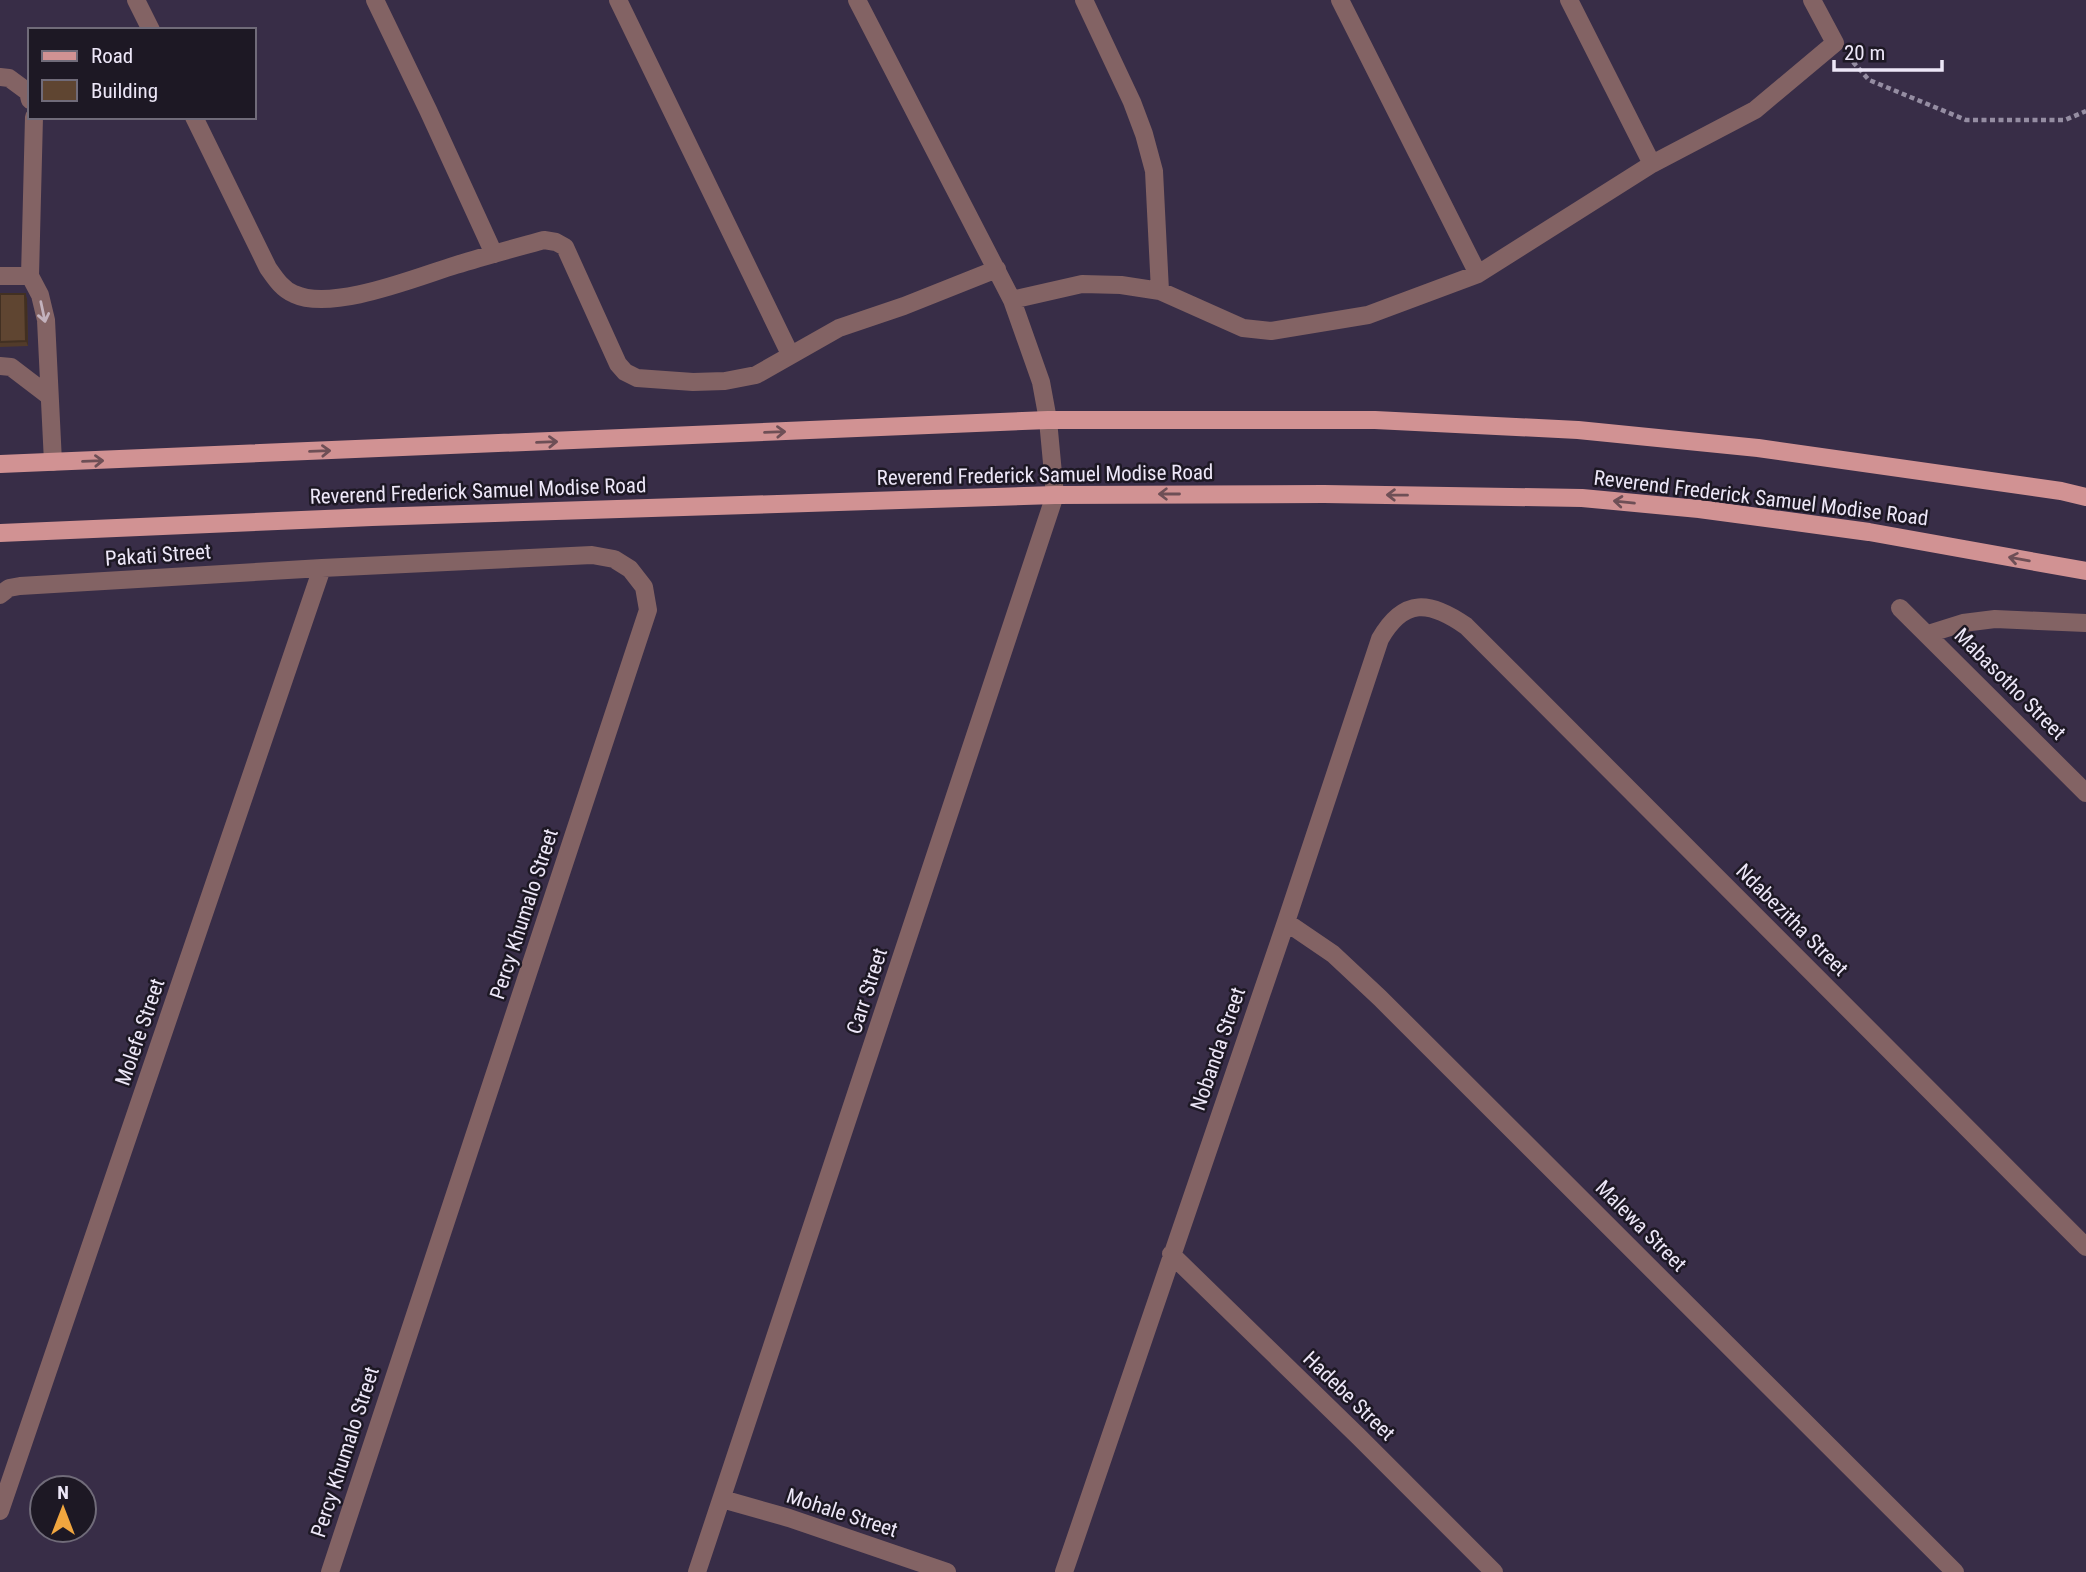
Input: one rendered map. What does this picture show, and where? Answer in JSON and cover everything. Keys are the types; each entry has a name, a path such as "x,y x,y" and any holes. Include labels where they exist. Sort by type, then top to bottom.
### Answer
{"main road":[{"path":"0,464 1048,420 1375,420 1578,430 1758,448 2086,496"},
{"name":"Reverend Frederick Samuel Modise Road","path":"0,533 372,517 1055,495 1324,494 1582,498 1699,509 1856,530 2086,571"}],"street":[{"path":"136,0 150,28"},
{"path":"375,0 494,254"},
{"path":"618,0 790,354"},
{"name":"Carr Street","path":"697,1572 1055,495 1048,420 1041,382 1012,300 857,0"},
{"path":"1084,0 1132,102 1154,172 1160,291"},
{"path":"1340,0 1478,274"},
{"path":"1569,0 1652,164"},
{"path":"1012,300 1082,284 1121,285 1160,291 1243,328 1271,331 1368,315 1478,274 1652,164 1755,110 1835,43 1812,0"},
{"path":"0,77 9,79 28,92"},
{"path":"34,119 30,276 40,295 46,320 53,462"},
{"path":"195,119 268,268 278,282 294,294 313,299 337,299 544,240 555,242 565,247 618,364 625,372 637,378 693,382 725,381 756,375 839,328 904,306 997,268"},
{"path":"0,276 30,276"},
{"path":"0,366 11,367 49,396"},
{"name":"Percy Khumalo Street","path":"322,568 592,555 614,559 630,569 644,587 648,610 330,1572"},
{"name":"Pakati Street","path":"0,595 9,588 20,586 322,568"},
{"name":"Molefe Street","path":"0,1511 322,568"},
{"name":"Nobanda Street","path":"1064,1572 1380,639 1387,626 1402,612 1418,607 1427,607 1450,616 1466,626"},
{"name":"Mabasotho Street","path":"1900,608 2086,793"},
{"path":"1928,634 1963,623 1995,619 2086,623"},
{"name":"Ndabezitha Street","path":"1466,626 2086,1247"},
{"name":"Malewa Street","path":"1286,922 1332,954 1380,998 1955,1572"},
{"name":"Hadebe Street","path":"1171,1254 1494,1572"},
{"name":"Mohale Street","path":"722,1499 789,1518 947,1572"}],"path":[{"path":"1835,43 1870,80 1966,120 2065,120 2086,111"}],"building":[{"path":"0,294 25,294 26,341 0,342"}]}
